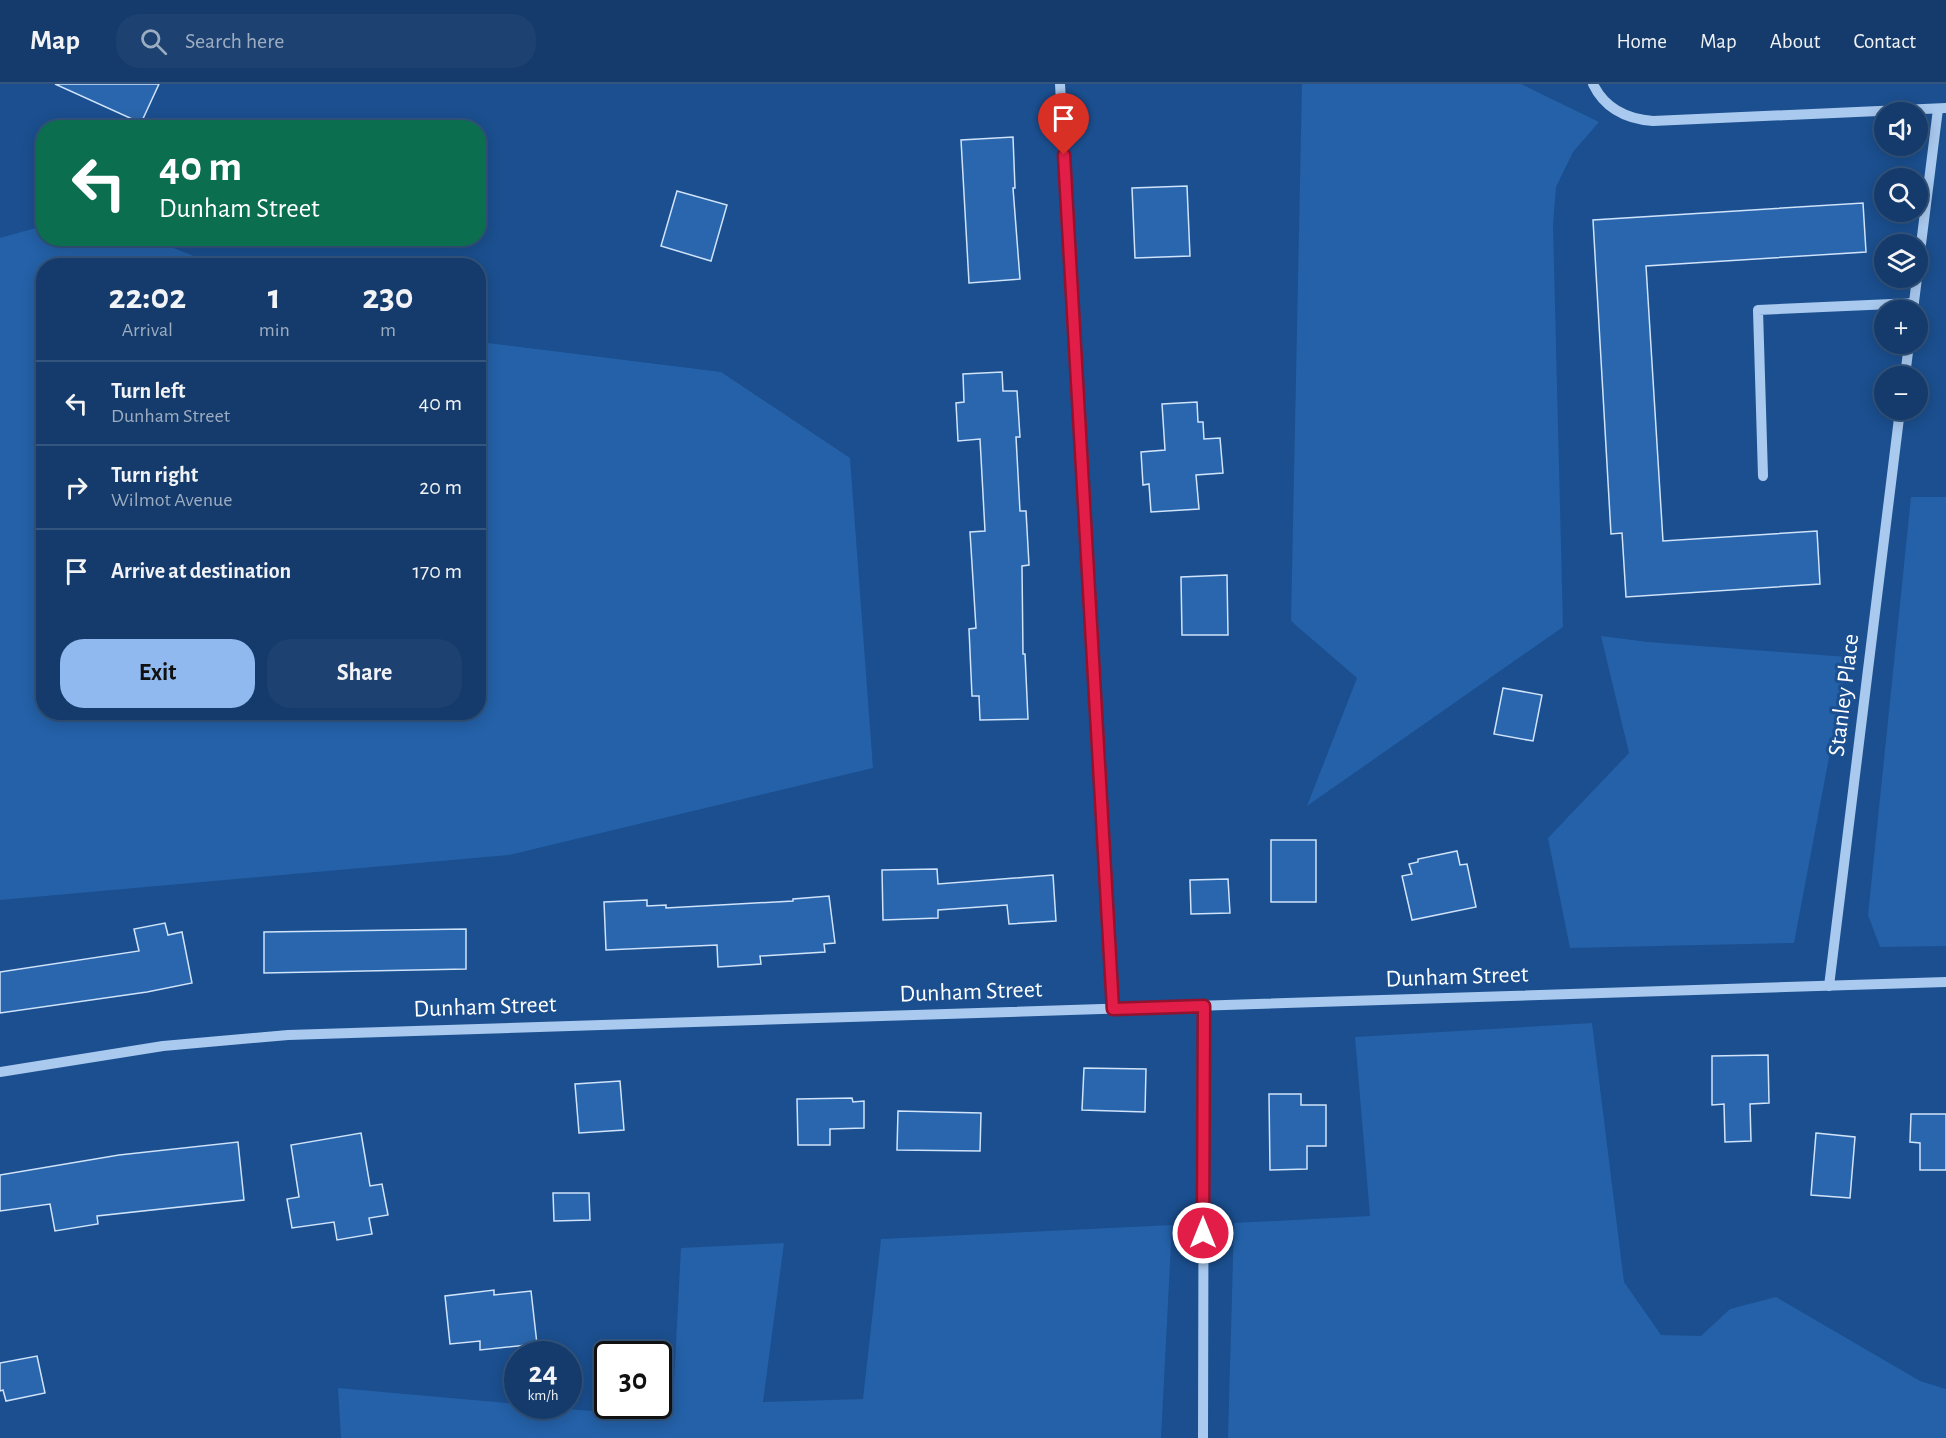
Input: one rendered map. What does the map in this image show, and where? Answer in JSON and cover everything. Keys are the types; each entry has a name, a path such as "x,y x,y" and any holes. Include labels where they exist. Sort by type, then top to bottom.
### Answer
{"street":[{"path":"1060,84 1113,1009"},
{"path":"1593,84 1605,101 1625,116 1672,122 1942,109 1923,234"},
{"path":"1763,477 1758,309 1874,308"},
{"name":"Stanley Place","path":"1828,986 1899,420"},
{"name":"Dunham Street","path":"0,1072 163,1046 288,1035 1946,982"},
{"path":"1203,1438 1204,1006"}],"shaded area":[{"path":"1302,84 1521,84 1599,122 1573,152 1556,187 1553,225 1563,627 1307,806 1357,678 1291,621"},
{"path":"36,228 36,246 168,246 198,258 36,258 36,720 486,720 486,343 721,372 850,458 873,768 509,855 0,900 0,238"},
{"path":"1911,497 1946,497 1946,946 1880,947 1868,915"},
{"path":"1601,636 1648,642 1848,657 1794,943 1570,948 1548,838 1629,753"},
{"path":"1592,1023 1624,1282 1661,1335 1701,1336 1730,1309 1776,1297 1920,1381 1946,1389 1946,1438 1228,1438 1234,1223 1370,1216 1355,1037"},
{"path":"1172,1225 1161,1438 341,1438 338,1388 504,1403 504,1419 582,1419 582,1410 594,1411 594,1419 672,1419 681,1248 784,1243 763,1402 863,1399 881,1239"}],"building":[{"path":"55,84 159,84 142,120 134,120"},
{"path":"1013,137 1015,188 1013,188 1020,279 969,283 961,140"},
{"path":"1187,186 1190,256 1135,258 1132,188"},
{"path":"677,191 727,205 711,261 661,246"},
{"path":"1863,203 1866,252 1646,266 1663,541 1817,531 1820,584 1626,597 1622,533 1611,534 1593,220"},
{"path":"1002,372 1003,391 1017,391 1020,437 1016,437 1020,511 1026,511 1029,565 1022,566 1023,654 1025,654 1028,719 980,720 979,696 972,696 969,629 976,628 970,532 985,531 980,439 958,441 956,403 964,402 963,374"},
{"path":"1197,402 1198,422 1203,422 1204,439 1220,438 1223,473 1196,475 1199,509 1151,512 1149,484 1143,485 1141,452 1165,450 1162,404"},
{"path":"1227,575 1228,635 1182,635 1181,577"},
{"path":"1503,688 1542,695 1533,741 1494,734"},
{"path":"1271,840 1316,840 1316,902 1271,902"},
{"path":"1457,851 1460,865 1467,864 1476,907 1412,920 1402,876 1412,874 1409,864 1418,862 1418,859"},
{"path":"937,869 938,884 1053,875 1056,921 1009,924 1007,905 938,910 938,918 883,920 882,870"},
{"path":"1228,879 1230,913 1191,914 1190,880"},
{"path":"829,896 835,943 824,944 825,952 760,956 761,964 718,967 717,945 606,950 604,902 647,900 647,906 666,905 666,908 793,901 793,899"},
{"path":"165,923 168,935 182,932 192,983 147,992 0,1013 0,972 139,951 134,929"},
{"path":"466,929 466,969 264,973 264,932"},
{"path":"1768,1055 1769,1103 1750,1104 1751,1141 1725,1142 1724,1104 1712,1105 1712,1056"},
{"path":"1084,1068 1146,1069 1145,1112 1082,1110"},
{"path":"620,1081 624,1130 579,1133 575,1084"},
{"path":"1269,1094 1301,1094 1301,1105 1326,1105 1326,1146 1307,1146 1307,1169 1270,1170"},
{"path":"852,1098 853,1102 864,1101 864,1128 830,1129 830,1145 798,1145 797,1099"},
{"path":"898,1111 981,1113 980,1151 897,1150"},
{"path":"1911,1114 1946,1114 1946,1170 1920,1170 1920,1143 1910,1142"},
{"path":"361,1133 370,1186 382,1184 388,1215 369,1218 372,1234 337,1240 334,1222 292,1228 287,1199 299,1197 291,1145"},
{"path":"1816,1133 1855,1137 1850,1198 1811,1195"},
{"path":"238,1142 244,1200 97,1216 98,1224 55,1231 50,1204 0,1211 0,1175 119,1155"},
{"path":"553,1193 589,1193 590,1220 554,1221"},
{"path":"494,1290 494,1295 531,1291 537,1341 504,1341 504,1347 480,1350 480,1341 450,1344 445,1296"},
{"path":"37,1356 45,1393 6,1401 3,1390 0,1391 0,1363"}],"route":[{"path":"1064,155 1113,1009 1204,1006 1203,1233"}]}
